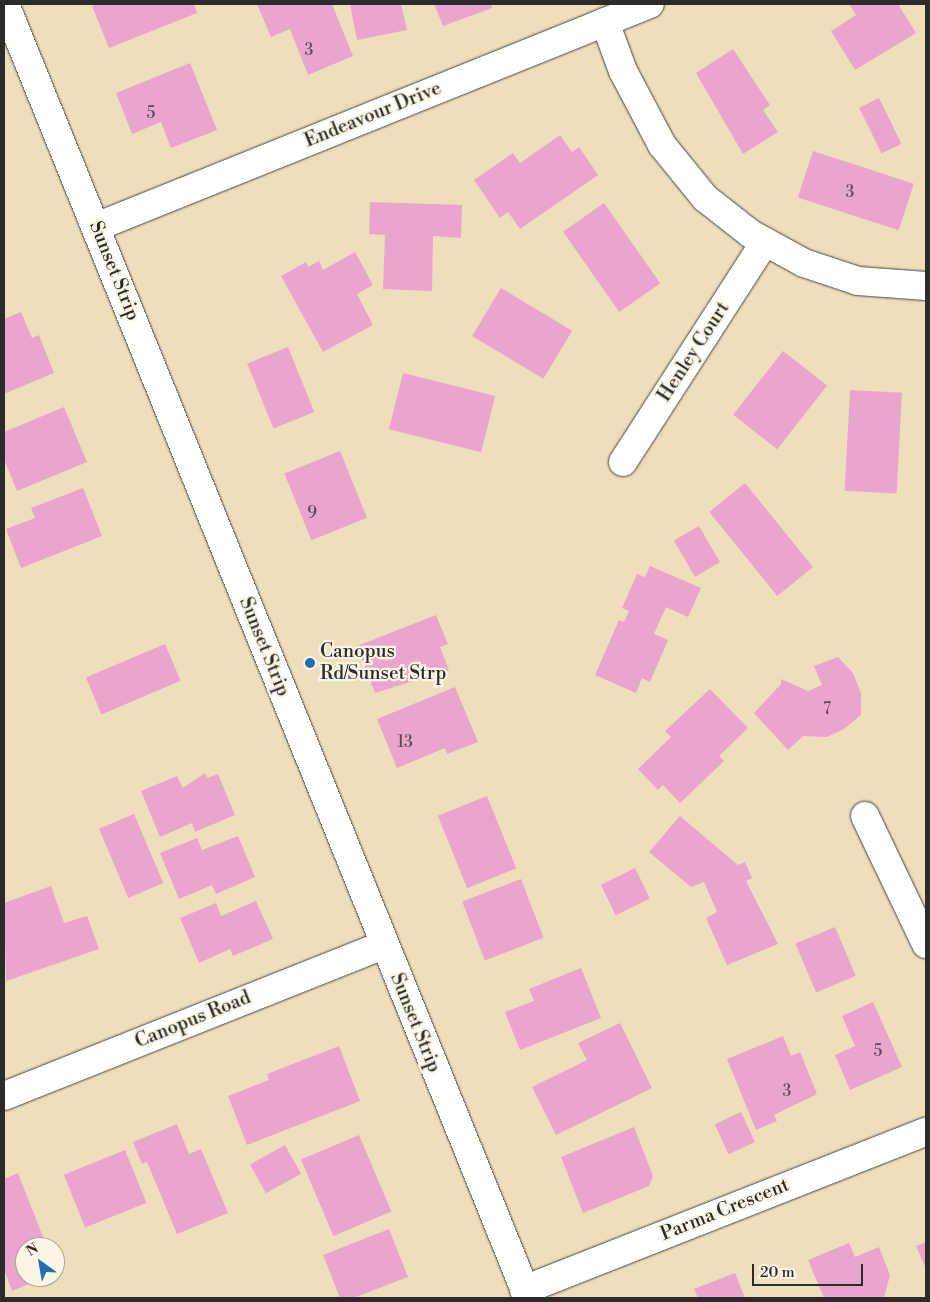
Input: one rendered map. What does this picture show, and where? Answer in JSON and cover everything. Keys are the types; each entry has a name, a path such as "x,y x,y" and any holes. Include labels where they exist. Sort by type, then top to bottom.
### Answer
{"street":[{"name":"Sunset Strip","path":"5,4 96,227 382,945 526,1296"},
{"name":"Endeavour Drive","path":"96,227 650,4"},
{"path":"604,22 623,71 662,145 705,198 765,242 804,263 858,281 926,286"},
{"name":"Henley Court","path":"623,462 765,242"},
{"path":"866,816 926,944"},
{"name":"Canopus Road","path":"4,1096 382,945"},
{"name":"Parma Crescent","path":"526,1296 926,1132"}],"building":[{"path":"98,4 194,4 197,13 109,48 92,6"},
{"path":"257,4 332,4 353,56 308,75 290,29 271,37"},
{"path":"350,4 401,4 407,30 357,40"},
{"path":"434,4 491,4 492,8 443,26"},
{"path":"849,4 898,4 916,33 855,70 831,31 856,15"},
{"path":"733,49 770,105 763,110 778,132 743,154 696,73"},
{"path":"190,63 217,130 171,148 161,122 132,134 116,93"},
{"path":"879,98 901,144 882,153 859,108"},
{"path":"560,135 572,152 579,147 598,175 520,229 508,212 500,218 474,180 513,153 520,163"},
{"path":"813,151 914,184 899,230 798,198"},
{"path":"370,202 462,205 461,238 433,236 432,291 383,289 385,235 369,234"},
{"path":"604,203 660,283 619,312 563,232"},
{"path":"355,252 373,285 357,294 373,325 323,352 281,276 306,262 308,267 319,261 323,270"},
{"path":"501,288 572,331 543,379 472,336"},
{"path":"21,312 32,338 39,335 54,373 4,394 4,319"},
{"path":"288,347 314,412 273,428 247,363"},
{"path":"783,351 827,385 777,449 733,415"},
{"path":"403,373 495,396 481,452 389,429"},
{"path":"850,390 902,393 897,494 845,491"},
{"path":"64,407 87,462 17,491 4,459 4,432"},
{"path":"340,451 367,518 311,540 284,473"},
{"path":"745,483 813,567 777,596 709,512"},
{"path":"83,488 102,536 21,568 6,529 35,518 31,508"},
{"path":"699,526 720,562 695,577 674,540"},
{"path":"650,566 701,588 688,617 666,607 654,634 668,640 650,682 642,678 636,693 595,675 619,620 624,622 629,611 622,608 637,574 645,577"},
{"path":"436,615 448,644 440,647 449,670 375,693 357,646"},
{"path":"165,644 181,681 101,714 86,678"},
{"path":"838,657 853,673 861,693 861,715 844,729 827,737 803,736 788,750 754,713 781,684 781,679 808,691 822,685 814,666"},
{"path":"455,687 478,742 447,754 445,748 397,768 377,719"},
{"path":"710,689 748,728 719,756 724,761 680,803 663,785 658,790 638,769 671,737 665,731"},
{"path":"205,773 207,778 218,774 235,815 195,832 192,823 160,837 141,791 177,776 183,788"},
{"path":"487,796 516,868 467,888 438,816"},
{"path":"134,814 163,883 128,898 99,829"},
{"path":"680,816 738,865 745,862 752,878 746,881 778,944 727,965 706,918 717,912 704,882 691,887 649,852"},
{"path":"238,836 255,877 216,894 212,885 179,899 160,853 197,838 202,850"},
{"path":"635,868 650,899 616,915 601,885"},
{"path":"521,879 544,938 485,960 462,902"},
{"path":"51,886 64,923 87,916 99,949 6,981 4,903"},
{"path":"256,901 273,939 233,956 230,949 199,963 180,918 216,903 221,916"},
{"path":"835,927 856,976 816,993 795,944"},
{"path":"581,968 601,1018 520,1050 505,1012 534,1001 529,989"},
{"path":"873,1002 902,1067 850,1090 835,1055 855,1046 842,1016"},
{"path":"620,1023 652,1088 556,1135 532,1087 587,1060 578,1043"},
{"path":"783,1036 791,1056 800,1052 817,1094 774,1115 777,1121 756,1130 727,1059"},
{"path":"339,1046 360,1101 247,1145 228,1096 269,1080 267,1074"},
{"path":"741,1112 755,1142 729,1154 715,1124"},
{"path":"177,1124 189,1154 201,1149 228,1213 177,1234 147,1162 142,1164 133,1142"},
{"path":"634,1127 653,1176 649,1186 583,1213 561,1157"},
{"path":"359,1135 391,1211 333,1236 301,1160"},
{"path":"285,1145 301,1174 266,1193 250,1164"},
{"path":"125,1150 146,1203 85,1228 64,1175"},
{"path":"18,1173 43,1237 15,1237 15,1287 22,1287 12,1291 4,1269 4,1179"},
{"path":"389,1229 408,1277 353,1298 340,1298 323,1255"},
{"path":"926,1242 926,1269 916,1246"},
{"path":"849,1243 855,1257 879,1247 890,1275 884,1298 824,1298 808,1260"},
{"path":"735,1273 745,1298 698,1298 694,1289"}],"place":[{"name":"Canopus Rd/Sunset Strp","path":"310,663"}]}
